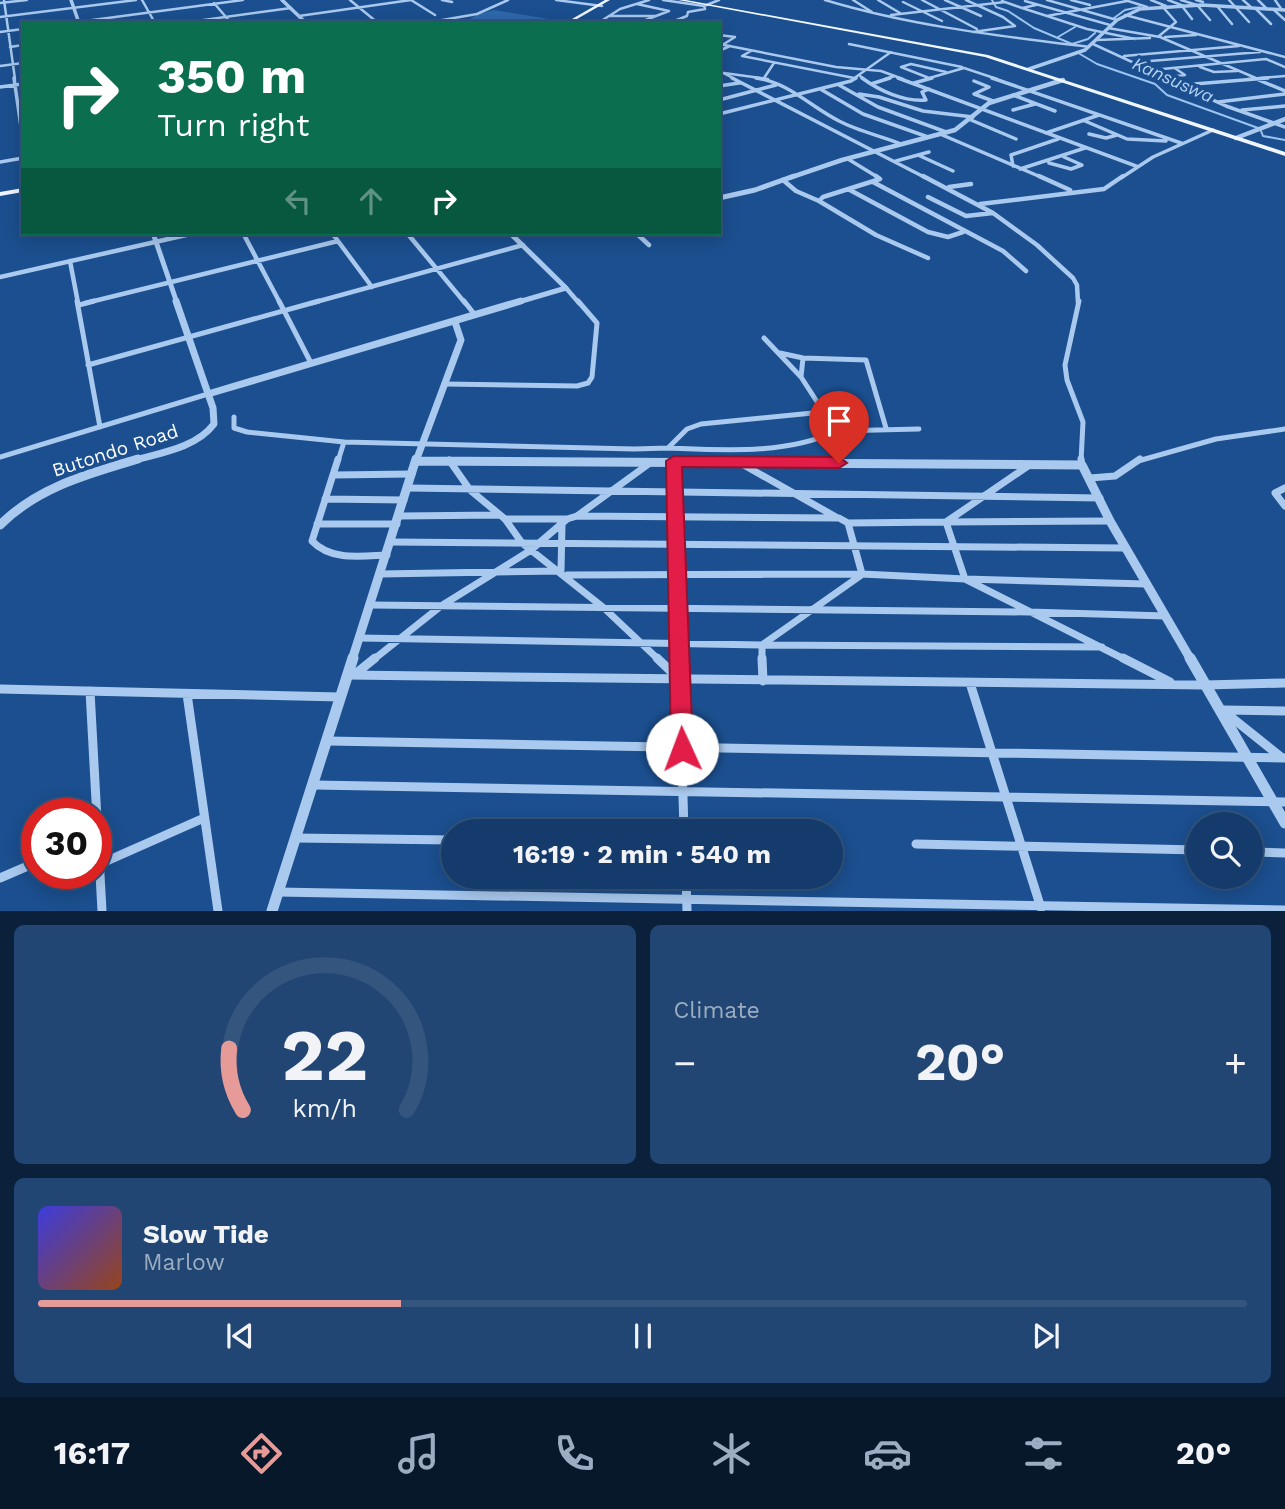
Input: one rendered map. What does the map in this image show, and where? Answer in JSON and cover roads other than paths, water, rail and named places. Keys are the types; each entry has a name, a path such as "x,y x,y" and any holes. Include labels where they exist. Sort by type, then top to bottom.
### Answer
{"main road":[{"path":"573,21 610,0"},
{"path":"680,0 972,53 1029,69 1285,154"},
{"path":"0,194 21,190"}],"street":[{"path":"21,124 3,2 27,0"},
{"path":"71,0 78,21"},
{"path":"0,17 136,0"},
{"path":"142,0 154,21"},
{"path":"85,21 243,0"},
{"path":"282,0 305,21"},
{"path":"350,0 375,21"},
{"path":"299,16 411,0 435,15"},
{"path":"442,0 452,2"},
{"path":"439,21 477,14 508,0"},
{"path":"556,0 600,6"},
{"path":"601,21 649,0"},
{"path":"663,0 705,5 719,0"},
{"path":"825,0 875,14 971,32 1091,46 1121,56 1216,102 1285,127"},
{"path":"853,0 875,14"},
{"path":"877,0 908,20"},
{"path":"922,0 986,34"},
{"path":"945,0 981,16"},
{"path":"966,0 1003,17 1015,26 971,32"},
{"path":"1047,0 1117,20"},
{"path":"1071,0 1092,6"},
{"path":"1098,0 1108,3"},
{"path":"1047,16 1126,0 1147,7"},
{"path":"1152,0 1165,6 1176,21 1159,37"},
{"path":"1168,0 1183,6 1192,19"},
{"path":"1181,0 1219,6 1284,10"},
{"path":"1215,0 1232,23"},
{"path":"1229,0 1249,22"},
{"path":"1243,0 1271,24"},
{"path":"1258,0 1267,9"},
{"path":"1284,10 1275,0 1285,3"},
{"path":"886,16 1000,1 1104,33 1135,39"},
{"path":"1025,1 1109,27 1159,37 1285,91"},
{"path":"213,2 229,21"},
{"path":"903,2 942,21"},
{"path":"1029,69 1091,46 1125,15 1147,7 1201,3"},
{"path":"1201,3 1210,20"},
{"path":"635,4 670,10 647,21"},
{"path":"674,21 687,16 688,12 705,9 705,5"},
{"path":"1022,8 1037,5"},
{"path":"197,21 291,8"},
{"path":"1273,10 1285,20"},
{"path":"635,19 645,15 656,16"},
{"path":"1125,15 1285,57"},
{"path":"609,16 642,21"},
{"path":"451,19 455,21"},
{"path":"678,19 686,21"},
{"path":"1138,33 1153,21"},
{"path":"0,32 21,29"},
{"path":"721,44 743,34"},
{"path":"1097,40 1203,34"},
{"path":"721,35 736,37"},
{"path":"721,44 895,76 1136,166"},
{"path":"849,44 964,68 1181,143"},
{"path":"10,47 21,45"},
{"path":"721,50 730,46"},
{"path":"1121,56 1244,46"},
{"path":"751,50 742,56 858,77 890,93 921,101 927,99 922,92 929,89"},
{"path":"721,114 839,85 858,77 891,52"},
{"path":"1135,63 1265,52"},
{"path":"1151,70 1266,60 1285,67"},
{"path":"0,66 21,63"},
{"path":"764,78 774,63"},
{"path":"929,78 901,67 911,64 948,73"},
{"path":"1198,66 1214,72 1239,71"},
{"path":"914,83 964,68"},
{"path":"1166,77 1185,75 1175,68"},
{"path":"721,72 764,78 800,95 839,121 901,144"},
{"path":"721,72 980,204 1037,245 1073,278 1077,285 1079,304 1074,311 1065,366 1067,383 1083,421 1084,432 1079,455 1082,465 1110,522 1285,823"},
{"path":"872,84 895,76"},
{"path":"1182,85 1285,76"},
{"path":"721,197 966,126 981,109 993,101 1063,80"},
{"path":"974,81 989,87 975,94 993,101"},
{"path":"721,86 740,82"},
{"path":"0,87 21,84"},
{"path":"721,99 776,85"},
{"path":"839,85 887,111 948,132"},
{"path":"821,90 863,114 928,137"},
{"path":"1216,102 1285,91"},
{"path":"879,97 890,93"},
{"path":"859,94 879,97 913,108 972,118 1016,139"},
{"path":"1013,95 1055,111"},
{"path":"1013,110 1036,104"},
{"path":"1237,110 1285,106"},
{"path":"1046,133 1098,115"},
{"path":"1236,138 1285,119"},
{"path":"1085,121 1130,140 1172,140"},
{"path":"980,204 1104,189 1136,166 1213,130"},
{"path":"940,134 1072,191"},
{"path":"1089,134 1107,138 1117,135"},
{"path":"1013,166 1011,155 1060,138"},
{"path":"1020,169 1064,157 1085,148"},
{"path":"896,161 929,152"},
{"path":"918,155 953,171"},
{"path":"1048,162 1071,169 1082,165 1064,157"},
{"path":"0,162 21,158"},
{"path":"819,201 880,178 848,159"},
{"path":"783,180 796,191 876,234 928,258"},
{"path":"873,182 1003,251 1026,271"},
{"path":"947,187 971,184"},
{"path":"848,189 928,232 948,237 963,232"},
{"path":"928,197 965,216 993,213"},
{"name":"Butondo Road","path":"0,525 15,509 43,491 184,445 207,434 215,420 172,282 154,235"},
{"path":"0,277 186,235"},
{"path":"244,235 312,363"},
{"path":"334,235 372,287"},
{"path":"409,235 475,315"},
{"path":"446,384 577,386 588,383 592,377 597,323 512,235"},
{"path":"638,235 649,245"},
{"path":"79,305 338,241"},
{"path":"88,365 523,245"},
{"path":"70,261 100,427"},
{"path":"0,457 566,288"},
{"path":"272,911 340,697 350,675 359,638 382,574 421,446 461,340 455,322"},
{"path":"764,338 801,377 836,431"},
{"path":"779,353 803,358 866,360 886,428"},
{"path":"801,377 803,358"},
{"path":"668,448 687,429 701,424 823,412"},
{"path":"234,417 234,428 247,432 344,442 421,446 743,451 820,439 836,431 919,429"},
{"path":"1090,478 1115,476 1142,458 1216,439 1285,429"},
{"path":"344,442 312,541 326,552 387,555"},
{"path":"449,460 470,489 502,517 522,543 564,573 680,680"},
{"path":"417,461 1082,465"},
{"path":"674,461 684,819"},
{"path":"350,675 441,606 531,550 564,522 577,516 652,462"},
{"path":"740,463 848,523 1110,522"},
{"path":"946,522 1028,466"},
{"path":"334,475 413,474"},
{"path":"409,488 1100,498"},
{"path":"1285,488 1275,493 1285,506"},
{"path":"325,499 404,500"},
{"path":"577,516 839,518"},
{"path":"317,524 502,517 564,522"},
{"path":"564,522 564,573"},
{"path":"946,522 965,579 1174,684"},
{"path":"848,523 857,547 862,575"},
{"path":"391,542 1125,548"},
{"path":"382,574 495,572 677,576 862,575 1146,584"},
{"path":"762,645 862,575"},
{"path":"371,605 1029,611 1166,616"},
{"path":"359,638 679,644 1102,647"},
{"path":"762,645 763,681"},
{"path":"350,675 970,683 1285,683"},
{"path":"970,683 1042,908"},
{"path":"0,689 340,697"},
{"path":"90,691 95,798"},
{"path":"187,694 218,911"},
{"path":"1220,710 1285,711"},
{"path":"1220,710 1284,759"},
{"path":"328,741 1284,759"},
{"path":"314,785 1285,802"},
{"path":"112,859 204,818"},
{"path":"295,838 441,840"},
{"path":"916,844 1186,850"},
{"path":"1263,852 1285,853"},
{"path":"0,878 21,869"},
{"path":"101,889 102,911"},
{"path":"686,889 687,911"},
{"path":"278,892 1042,908 1285,909"}],"waterway":[{"name":"Kansuswa","path":"992,0 996,7 1008,11 1034,28 1072,44 1088,39 1095,33"},
{"path":"1114,18 1125,10 1140,7"},
{"path":"1058,37 1075,27"},
{"name":"Kansuswa","path":"1080,54 1097,64 1155,84 1167,95 1258,128"},
{"name":"Kansuswa","path":"1261,131 1263,136 1285,140"}]}
